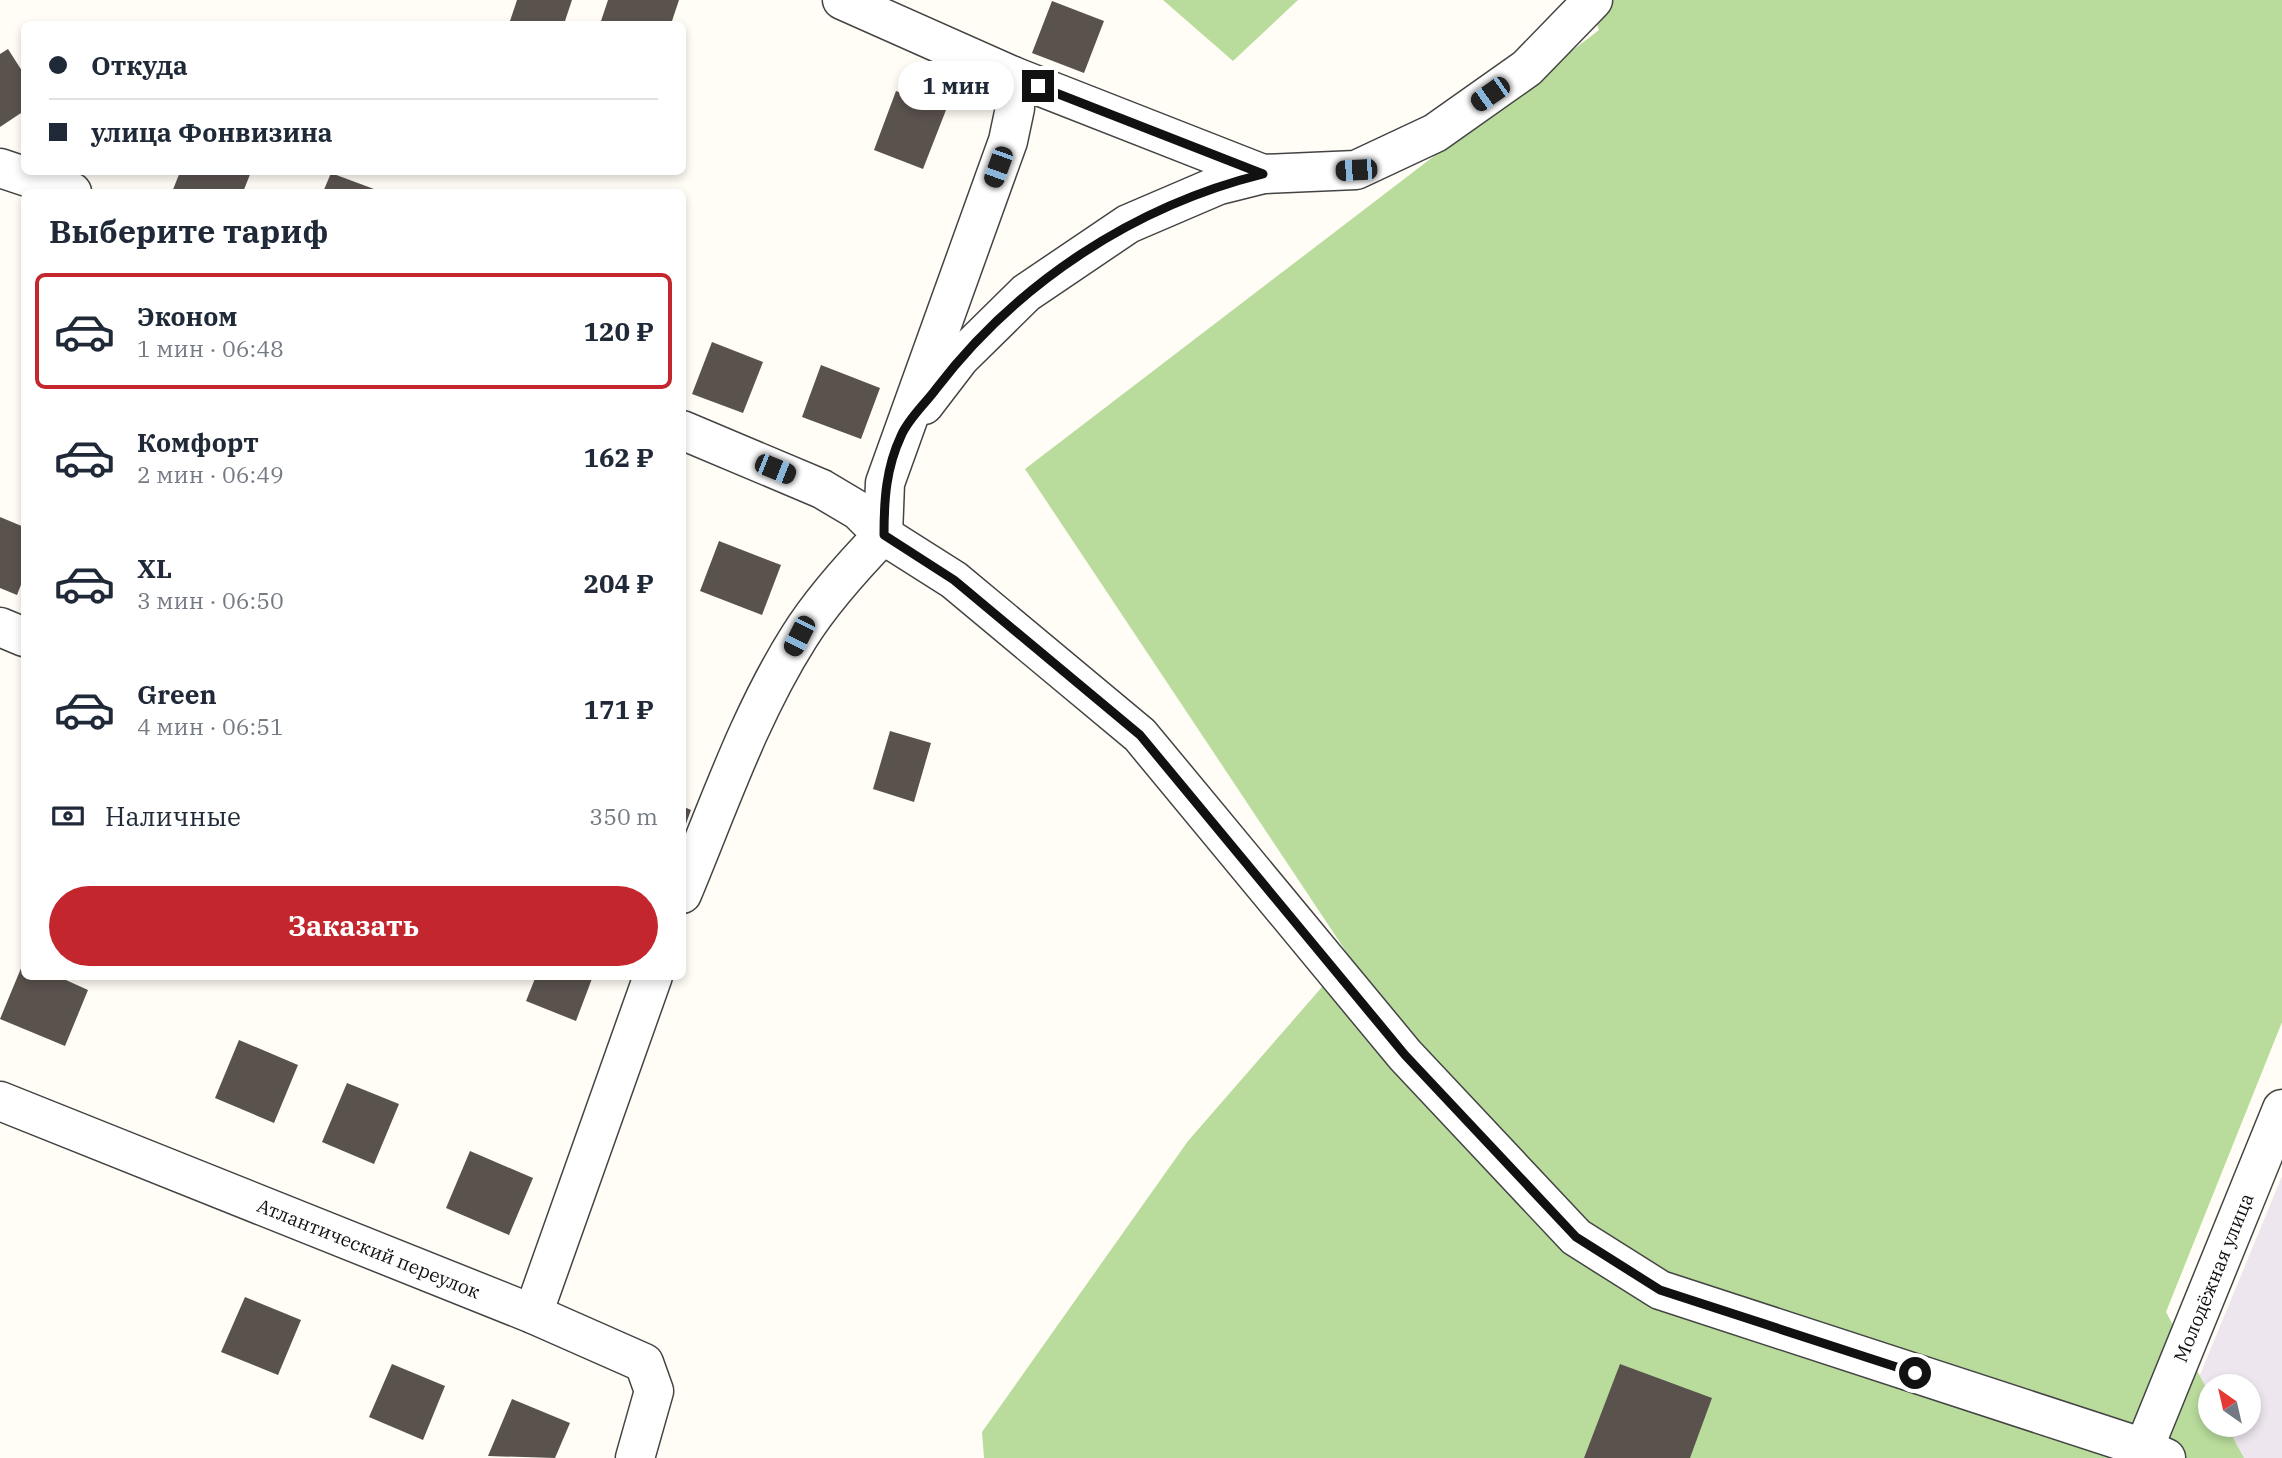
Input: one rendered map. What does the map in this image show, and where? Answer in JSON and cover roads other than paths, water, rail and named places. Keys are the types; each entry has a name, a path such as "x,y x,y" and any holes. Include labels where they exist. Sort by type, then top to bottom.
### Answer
{"street":[{"path":"842,0 1013,76 1263,174"},
{"path":"901,434 960,358 1026,293 1129,224 1219,185 1263,174 1356,170 1435,133 1527,68 1593,0"},
{"path":"686,884 748,736 799,636 852,566 884,535 885,483 1008,141 1015,108 1013,76"},
{"path":"0,168 63,189"},
{"path":"686,432 822,488 859,511 884,535 954,580 1140,735 1405,1055 1576,1237 1660,1290 2155,1453"},
{"path":"0,627 21,636"},
{"path":"533,1314 652,980"},
{"name":"Атлантический переулок","path":"0,1101 533,1314 644,1363 654,1391 635,1458"},
{"name":"Молодёжная улица","path":"2155,1453 2282,1109"}]}
